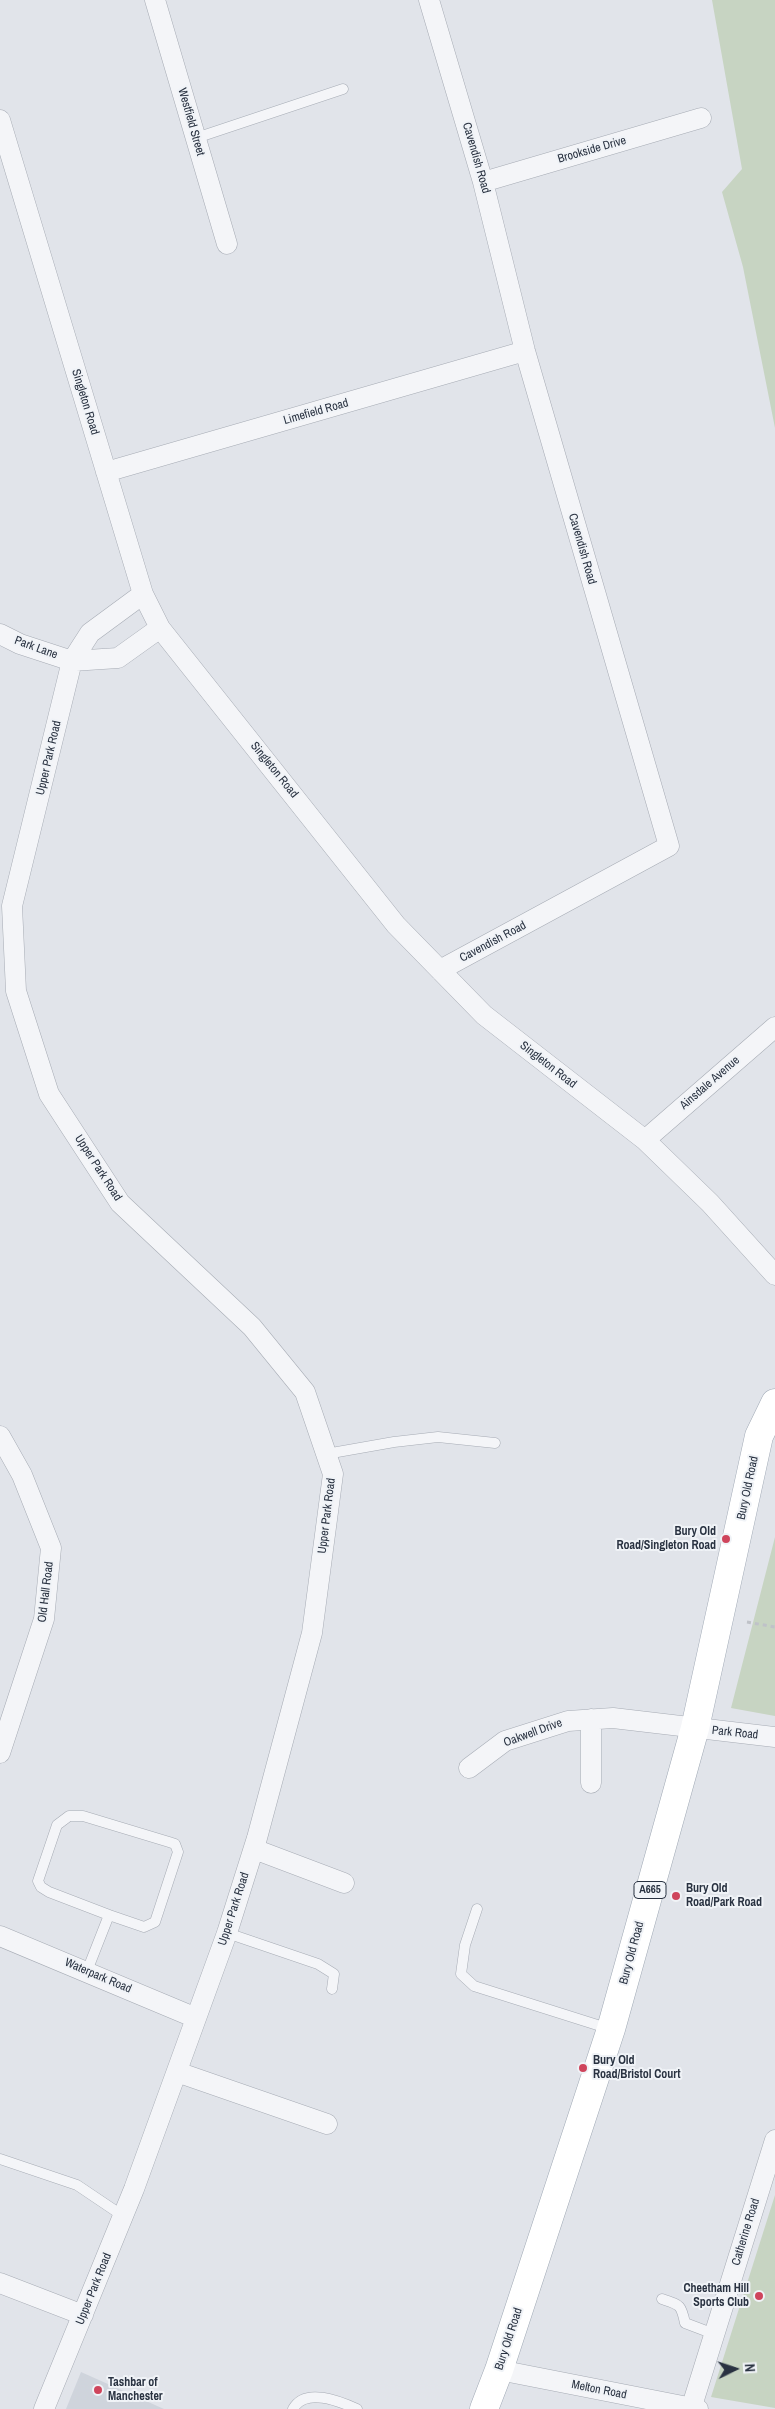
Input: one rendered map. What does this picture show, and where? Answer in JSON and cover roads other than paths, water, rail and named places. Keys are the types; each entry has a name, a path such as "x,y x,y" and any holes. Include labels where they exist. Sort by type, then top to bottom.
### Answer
{"main road":[{"name":"Bury Old Road","path":"484,2409 500,2370 611,2029 694,1728 759,1436 775,1404"}],"street":[{"name":"Westfield Street","path":"155,0 227,244"},
{"name":"Cavendish Road","path":"428,0 483,182 525,351 669,846 440,970"},
{"name":"Brookside Drive","path":"483,182 701,118"},
{"name":"Singleton Road","path":"0,120 143,594 160,628 396,925 484,1015 645,1140 710,1203 775,1275"},
{"name":"Limefield Road","path":"106,472 525,351"},
{"name":"Upper Park Road","path":"44,2409 124,2216 227,1933 254,1849 312,1633 333,1474 305,1392 252,1327 120,1203 50,1094 16,991 12,906 72,661 90,633 143,594"},
{"path":"72,661 118,658 160,628"},
{"name":"Park Lane","path":"0,634 20,644 72,661"},
{"name":"Ainsdale Avenue","path":"645,1140 775,1027"},
{"name":"Old Hall Road","path":"0,1436 22,1475 51,1548 44,1620 0,1753"},
{"name":"Oakwell Drive","path":"469,1768 505,1741 568,1721 613,1718 694,1728"},
{"path":"591,1719 591,1783"},
{"name":"Park Road","path":"694,1728 775,1737"},
{"path":"254,1849 344,1883"},
{"name":"Waterpark Road","path":"0,1936 196,2018"},
{"path":"177,2072 327,2124"},
{"name":"Catherine Road","path":"693,2409 714,2334 775,2140"},
{"path":"0,2283 84,2315"},
{"name":"Melton Road","path":"500,2370 693,2409"}],"lane":[{"path":"196,138 343,89"},
{"path":"326,1454 394,1442 438,1437 495,1443"},
{"path":"68,1816 83,1816 169,1842 177,1847 177,1858 152,1924 144,1927 109,1915 48,1892 41,1887 38,1881 57,1825 68,1816"},
{"path":"477,1909 465,1945 461,1974 474,1986 611,2029"},
{"path":"87,1971 109,1915"},
{"path":"227,1933 318,1964 334,1974 332,1989"},
{"path":"0,2159 77,2185 124,2216"},
{"path":"662,2299 678,2304 683,2309 685,2323 689,2326 714,2334"},
{"path":"293,2409 297,2402 309,2397 342,2402 358,2409"}],"place":[{"name":"Bury Old Road/Singleton Road","path":"726,1539"},
{"name":"Bury Old Road/Park Road","path":"676,1896"},
{"name":"Bury Old Road/Bristol Court","path":"583,2068"},
{"name":"Cheetham Hill Sports Club","path":"759,2296"},
{"name":"Tashbar of Manchester","path":"98,2390"}]}
